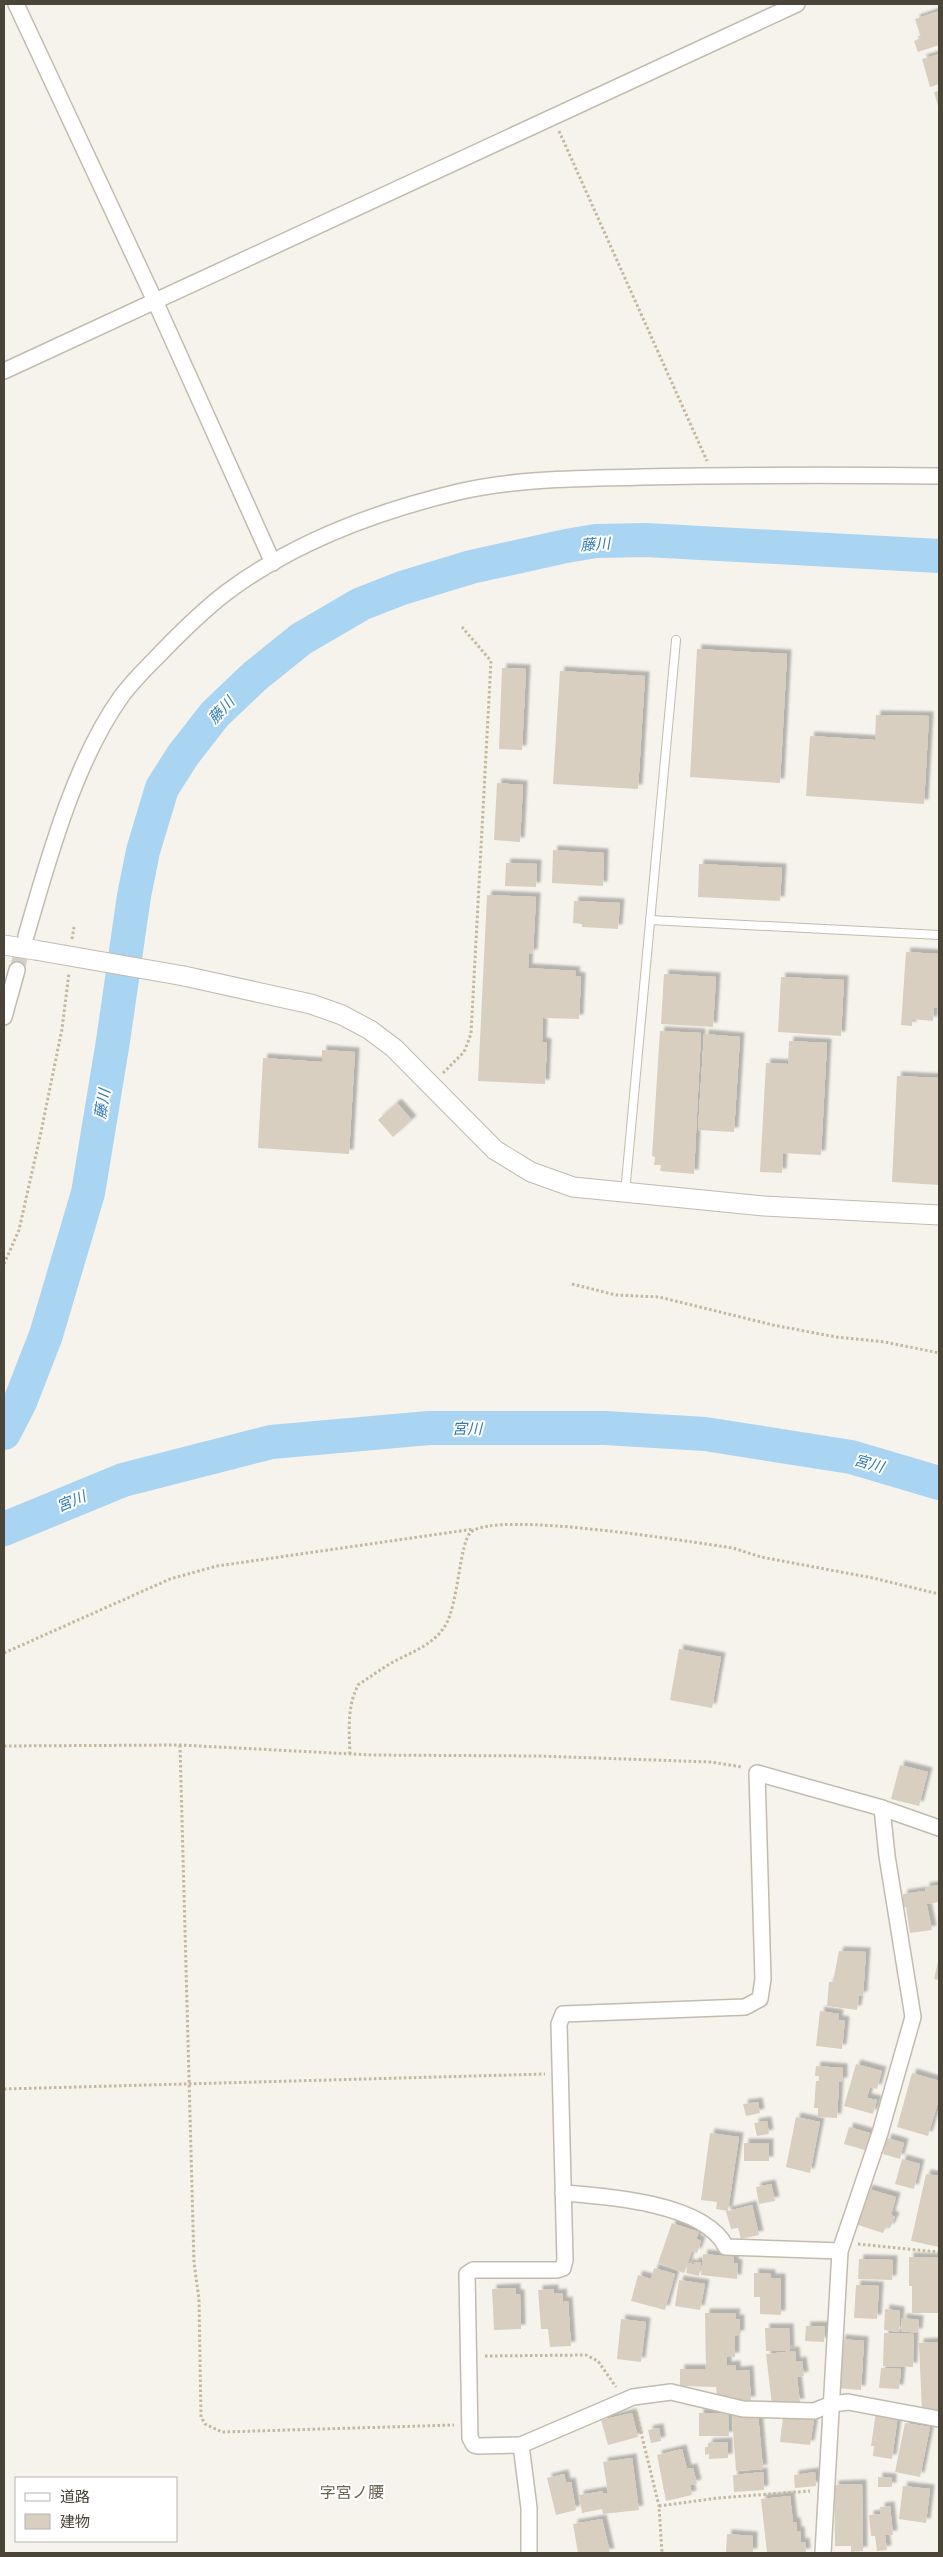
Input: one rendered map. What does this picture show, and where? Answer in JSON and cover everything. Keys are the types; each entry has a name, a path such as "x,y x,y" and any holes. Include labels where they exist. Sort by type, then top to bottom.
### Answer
{"street":[{"path":"16,4 155,301 273,563"},
{"path":"4,371 797,4"},
{"path":"30,943 57,834 88,756 121,696 175,637 227,592 273,563 341,530 395,510 460,491 547,480 714,476 939,476"},
{"path":"4,945 30,943 311,1004 342,1015 370,1030 394,1048 495,1150 531,1172 574,1187 764,1206 939,1215"},
{"path":"4,1017 16,970"},
{"path":"939,1828 882,1808 757,1773 763,1979 760,1999 745,2007 563,2014 559,2024 565,2260 563,2268 557,2270 473,2270 467,2274 470,2438 478,2446 522,2445 628,2398 671,2392 743,2408 814,2411 832,2404 848,2402 939,2419"},
{"path":"823,2553 841,2247 880,2133 913,2017 887,1856 882,1808"},
{"path":"563,2193 646,2202 709,2226 722,2238 726,2247 841,2247"},
{"path":"522,2445 529,2508 530,2553"}],"lane":[{"path":"625,1193 676,640"},
{"path":"650,920 939,935"}],"path":[{"path":"553,117 714,476"},
{"path":"430,1085 456,1061 471,1034 491,661 462,627"},
{"path":"72,946 74,928"},
{"path":"4,1264 19,1230 41,1132 62,1029 70,964"},
{"path":"572,1284 616,1295 659,1297 764,1323 836,1337 884,1342 939,1353"},
{"path":"4,1654 170,1579 216,1566 525,1523 733,1548 761,1557 873,1578 939,1594"},
{"path":"350,1754 349,1722 352,1697 358,1685 433,1641 445,1627 453,1610 458,1591 462,1549 470,1533 478,1529"},
{"path":"180,1745 194,2263 199,2299 200,2407 205,2424 222,2432 470,2424"},
{"path":"4,1746 180,1745 350,1754 538,1756 711,1762 743,1767 757,1773"},
{"path":"4,2089 189,2082 560,2074"},
{"path":"841,2247 939,2252"},
{"path":"469,2356 591,2356 609,2374 628,2398 659,2506 662,2553"},
{"path":"659,2506 718,2498 827,2490"}],"building":[{"path":"939,11 939,45 918,52 914,41 921,38 915,19"},
{"path":"939,54 939,84 930,87 922,59"},
{"path":"939,91 939,109 934,92"},
{"path":"697,649 787,654 780,783 690,777"},
{"path":"502,668 526,669 522,750 499,749"},
{"path":"560,671 645,676 638,789 553,784"},
{"path":"876,715 929,716 924,804 806,796 810,736 875,740"},
{"path":"497,783 523,785 520,842 494,840"},
{"path":"553,850 604,853 603,886 552,883"},
{"path":"506,863 537,864 536,887 505,886"},
{"path":"699,864 782,868 780,901 698,897"},
{"path":"487,895 536,897 533,954 529,954 528,968 576,971 575,976 581,977 579,1019 543,1018 542,1042 547,1043 545,1084 478,1081"},
{"path":"574,901 620,903 618,929 582,927 582,924 573,923"},
{"path":"906,952 938,954 939,1008 934,1008 933,1021 912,1019 912,1026 901,1025"},
{"path":"664,974 716,977 713,1027 661,1024"},
{"path":"781,977 844,980 841,1036 778,1032"},
{"path":"660,1031 701,1033 694,1174 660,1171 661,1165 654,1165 655,1157 652,1156"},
{"path":"704,1034 740,1037 734,1132 698,1130"},
{"path":"789,1041 827,1043 821,1155 783,1153 782,1173 760,1172 766,1063 788,1064"},
{"path":"322,1050 355,1052 349,1154 258,1148 263,1058 322,1062"},
{"path":"897,1076 939,1078 939,1185 892,1182"},
{"path":"397,1103 412,1120 393,1137 378,1120"},
{"path":"679,1649 721,1657 712,1708 670,1700"},
{"path":"900,1765 928,1772 919,1806 891,1799"},
{"path":"939,1885 939,1902 927,1904 925,1887"},
{"path":"924,1891 932,1930 910,1933 906,1907 903,1907 903,1894"},
{"path":"839,1951 866,1952 863,1996 859,1996 857,2010 827,2006 829,1982 833,1982"},
{"path":"939,1957 939,1980 934,1979"},
{"path":"820,2011 839,2014 838,2020 845,2021 842,2049 816,2046"},
{"path":"856,2064 882,2071 877,2089 870,2087 867,2098 877,2100 873,2114 844,2106"},
{"path":"816,2066 843,2068 843,2082 839,2082 837,2118 818,2117 818,2108 814,2108 816,2081 819,2081 819,2076 815,2076"},
{"path":"912,2073 939,2081 939,2099 928,2136 897,2127"},
{"path":"758,2102 760,2113 746,2116 743,2104"},
{"path":"796,2117 820,2122 810,2173 786,2167"},
{"path":"767,2121 769,2134 757,2136 754,2123"},
{"path":"849,2127 873,2134 868,2151 844,2144"},
{"path":"710,2133 739,2137 728,2211 716,2209 717,2202 701,2200"},
{"path":"887,2138 904,2143 900,2159 883,2154"},
{"path":"744,2143 769,2143 769,2161 744,2161"},
{"path":"902,2159 920,2164 914,2189 895,2184"},
{"path":"926,2174 939,2176 939,2247 911,2241"},
{"path":"771,2184 775,2201 759,2204 756,2187"},
{"path":"868,2189 896,2197 891,2215 895,2217 890,2228 886,2227 883,2233 855,2224"},
{"path":"752,2205 759,2235 741,2239 738,2228 731,2229 726,2211"},
{"path":"672,2223 699,2232 696,2239 701,2241 697,2253 692,2251 684,2273 658,2263"},
{"path":"703,2254 734,2257 734,2263 738,2264 737,2279 701,2275"},
{"path":"909,2257 939,2258 939,2313 912,2313 912,2286 909,2286"},
{"path":"859,2259 893,2260 892,2280 858,2279"},
{"path":"694,2262 701,2263 699,2276 686,2273 688,2263 694,2265"},
{"path":"654,2268 675,2274 665,2310 631,2301 638,2275 651,2279"},
{"path":"754,2273 771,2274 771,2278 781,2278 781,2315 760,2314 760,2297 754,2297"},
{"path":"679,2280 705,2284 700,2310 675,2306"},
{"path":"856,2285 879,2286 877,2319 854,2318"},
{"path":"516,2288 516,2294 520,2294 521,2329 494,2330 492,2289"},
{"path":"554,2289 554,2294 562,2293 563,2302 568,2301 571,2346 550,2347 548,2329 541,2329 538,2290"},
{"path":"885,2309 900,2311 899,2332 884,2330"},
{"path":"705,2313 736,2313 735,2319 740,2319 740,2334 735,2336 735,2357 727,2357 727,2366 736,2365 736,2371 749,2370 751,2401 732,2401 731,2397 717,2396 716,2387 680,2386 680,2369 706,2369"},
{"path":"902,2318 919,2320 918,2333 901,2331"},
{"path":"621,2319 646,2322 641,2362 617,2359"},
{"path":"806,2326 825,2326 824,2342 805,2341"},
{"path":"765,2328 789,2328 790,2351 766,2351"},
{"path":"884,2333 914,2334 913,2367 883,2366"},
{"path":"841,2339 864,2341 861,2390 835,2388"},
{"path":"939,2342 939,2412 922,2412 919,2343"},
{"path":"795,2351 796,2362 802,2361 804,2376 797,2377 800,2403 772,2405 766,2354"},
{"path":"881,2368 901,2369 899,2389 879,2388"},
{"path":"876,2412 898,2415 892,2459 873,2456 874,2446 871,2446"},
{"path":"632,2413 638,2437 608,2445 601,2420"},
{"path":"699,2413 728,2413 729,2436 699,2436"},
{"path":"758,2414 763,2469 736,2471 732,2416"},
{"path":"783,2416 814,2419 810,2445 780,2442"},
{"path":"905,2423 930,2427 920,2477 895,2472"},
{"path":"659,2428 661,2441 651,2443 648,2430"},
{"path":"728,2442 728,2458 709,2459 709,2454 705,2455 705,2447 708,2447 708,2443"},
{"path":"682,2449 687,2469 693,2468 697,2484 690,2485 692,2495 666,2501 657,2455"},
{"path":"632,2458 639,2510 603,2514 602,2509 582,2513 579,2495 603,2491 603,2494 608,2493 603,2462"},
{"path":"763,2472 764,2490 734,2492 733,2475"},
{"path":"815,2472 816,2486 795,2488 794,2475"},
{"path":"564,2474 566,2483 571,2482 576,2510 556,2515 547,2478"},
{"path":"878,2477 892,2478 892,2487 878,2487"},
{"path":"862,2484 863,2551 851,2552 851,2546 835,2546 834,2485"},
{"path":"903,2486 930,2489 926,2523 899,2519"},
{"path":"790,2496 793,2522 796,2522 797,2531 800,2531 801,2543 805,2542 806,2553 767,2553 761,2499"},
{"path":"890,2506 893,2535 885,2535 887,2550 877,2551 875,2536 871,2536 869,2515 881,2514 880,2507"},
{"path":"602,2519 610,2553 578,2553 573,2524"},
{"path":"727,2534 753,2536 753,2553 726,2552"}],"waterway":[{"name":"藤川","path":"4,1433 20,1402 46,1335 88,1193 134,896 143,851 162,788 183,755 215,714 255,676 301,639 361,604 402,588 471,567 566,546 596,541 646,540 939,556"},
{"name":"宮川","path":"4,1529 123,1480 271,1442 429,1428 605,1428 705,1434 851,1457 939,1483"}],"tunnel":[{"path":"17,970 25,937"}],"district":[{"name":"字宮ノ腰","path":"352,2492"}]}
